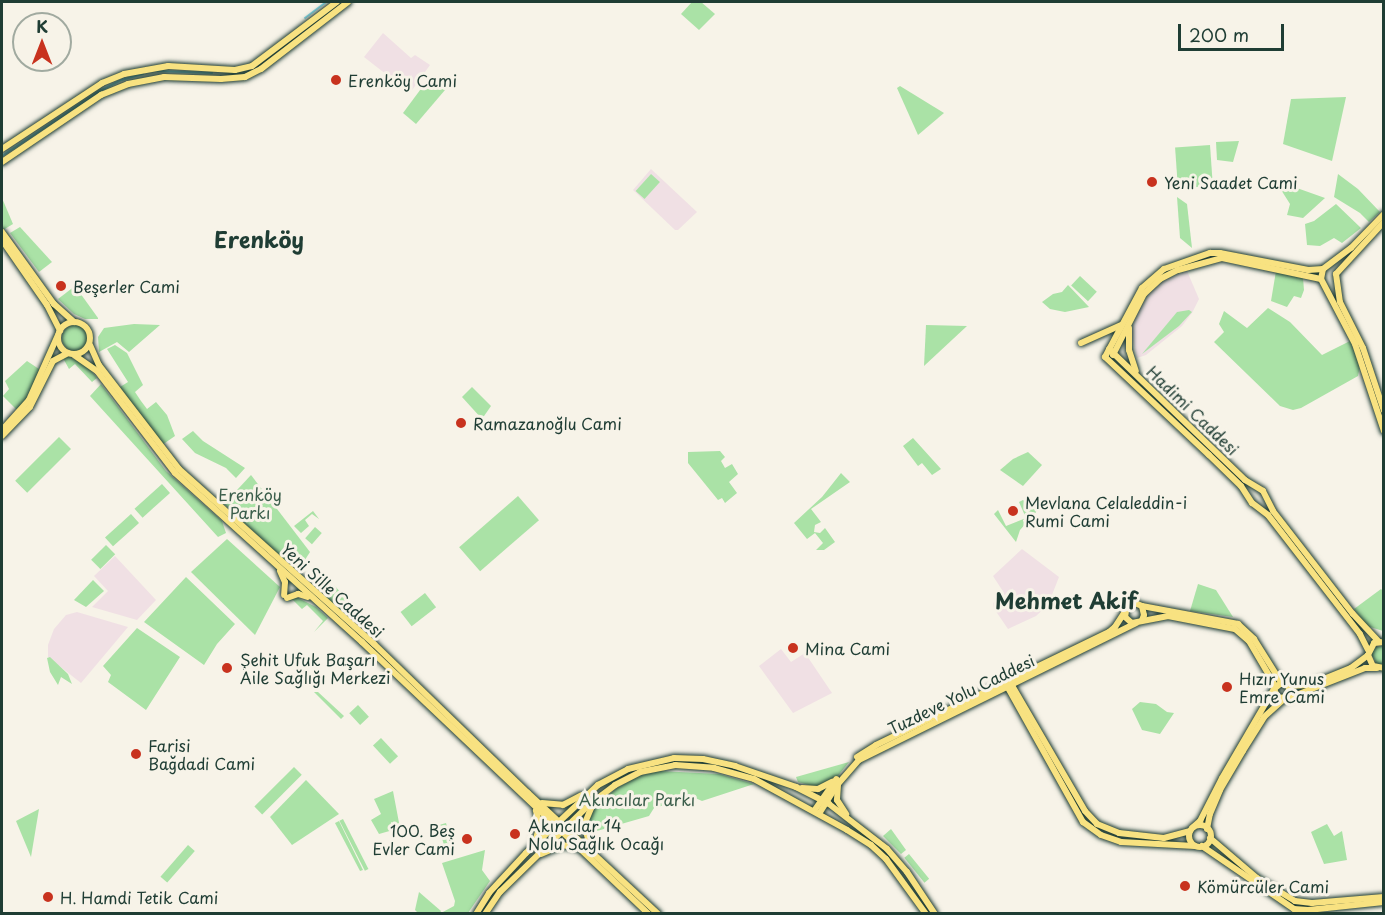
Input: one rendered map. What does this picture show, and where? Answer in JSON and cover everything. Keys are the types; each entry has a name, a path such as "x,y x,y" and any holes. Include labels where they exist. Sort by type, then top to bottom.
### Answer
{"main road":[{"path":"2,149 102,83 124,74 168,66 235,70 252,66 337,2"},
{"path":"2,162 101,95 128,84 164,77 221,79 245,77 261,69 348,2"},
{"path":"1383,214 1326,268 1322,280 1355,344 1383,431"},
{"path":"1112,351 1150,286 1178,270 1222,258 1332,283 1383,222"},
{"path":"2,232 54,304 75,322 88,328 90,345 84,352 57,357 50,364 30,407 2,436"},
{"path":"2,240 47,305 59,333 61,348 71,354"},
{"path":"1112,351 1122,324 1142,288 1151,278 1178,263 1210,253 1234,255 1308,270 1326,268 1336,276 1340,302 1363,348 1383,411"},
{"path":"1130,321 1129,350 1137,374"},
{"path":"2,430 29,400 59,333 66,324 75,322"},
{"path":"1081,343 1122,324"},
{"name":"Yeni Sille Caddesi","path":"90,345 99,365 179,469 374,644 534,803"},
{"name":"Hadimi Caddesi","path":"1249,499 1241,486 1107,359 1112,351 1245,480 1258,489"},
{"path":"51,352 55,352 57,357"},
{"name":"Yeni Sille Caddesi","path":"71,354 97,371 175,473 534,803 592,851 658,914"},
{"path":"1381,668 1370,663 1368,652 1360,634 1268,516 1249,499 1251,492 1258,489 1265,496 1353,614 1382,642 1368,652 1351,668 1309,685 1286,685 1275,688 1200,820 1191,830 1189,838 1282,904 1294,909 1308,910 1383,902"},
{"path":"1254,505 1262,504 1265,496"},
{"path":"279,568 285,582 285,597 298,594 314,600"},
{"path":"1142,606 1145,612 1139,622 1126,620 1124,613 1130,604 1137,603 1142,606 1238,624 1254,639 1290,693 1264,717 1220,790 1210,814 1207,829 1210,838 1257,878 1295,901 1312,903 1383,897"},
{"name":"Tuzdeve Yolu Caddesi","path":"1009,684 1108,632 1115,627 1124,613"},
{"name":"Tuzdeve Yolu Caddesi","path":"816,812 851,761 876,745 1139,622 1168,616 1235,629 1249,641 1275,688 1276,697 1284,699"},
{"path":"1284,699 1365,668 1381,668"},
{"path":"1009,684 1084,811 1097,824 1119,833 1164,838 1201,826 1207,829"},
{"path":"1009,684 1083,822 1101,835 1121,842 1199,846 1210,838"},
{"path":"534,845 540,825 534,803 563,805 628,769 674,758 703,759 735,766 796,787 838,810 897,859 935,914"},
{"path":"476,914 497,884 534,845 600,796 640,772 664,765 714,768 754,779 831,820 879,851 901,876 926,914"},
{"path":"796,787 818,789 836,782 837,800 851,819"},
{"path":"485,914 500,892 533,859 560,825 598,785"},
{"path":"799,802 808,800 807,792"},
{"path":"592,851 585,837 584,825 589,809 600,796"},
{"path":"831,820 830,812 838,810"},
{"name":"Yeni Sille Caddesi","path":"560,825 649,914"},
{"path":"533,859 548,849 562,845 584,851"}],"shaded area":[{"path":"383,33 411,58 415,55 430,65 410,93 364,57"},
{"path":"651,169 697,212 678,230 675,230 633,190"},
{"path":"1187,271 1199,299 1192,313 1182,326 1146,355 1137,358 1131,333 1136,315 1152,289 1167,278"},
{"path":"1022,549 1059,577 1048,605 1036,616 1008,629 993,607 993,603 1004,593 993,576"},
{"path":"115,556 156,600 137,620 92,607 108,591 94,576"},
{"path":"77,612 128,627 81,683 48,657 48,645 54,629 66,615"},
{"path":"781,649 791,662 805,653 832,693 793,713 759,666"}],"green space":[{"path":"692,2 701,2 715,14 699,30 681,14"},
{"path":"429,78 445,90 416,124 403,113"},
{"path":"900,86 944,113 918,135 897,88"},
{"path":"1346,97 1332,161 1283,144 1291,99"},
{"path":"1239,141 1233,162 1217,160 1216,142"},
{"path":"1210,145 1213,186 1178,188 1175,147"},
{"path":"651,174 660,182 645,199 636,191"},
{"path":"1338,174 1358,189 1380,212 1369,222 1360,213 1334,197"},
{"path":"1280,182 1325,198 1303,218 1287,215 1290,204 1278,185"},
{"path":"1177,197 1187,204 1192,248 1180,238"},
{"path":"2,198 13,224 3,230 2,227"},
{"path":"1336,204 1361,228 1342,243 1334,238 1320,246 1307,245 1305,224 1314,221"},
{"path":"20,227 52,262 39,272 10,233"},
{"path":"1276,271 1303,278 1304,290 1301,298 1294,296 1287,307 1271,301"},
{"path":"1080,276 1097,292 1088,301 1071,286"},
{"path":"1068,285 1089,307 1065,312 1050,309 1042,302 1053,294 1062,292"},
{"path":"75,286 98,319 85,319 74,314 58,299"},
{"path":"1268,308 1290,322 1322,355 1350,341 1360,366 1358,376 1301,408 1293,410 1280,406 1214,342 1224,332 1219,324 1224,311 1247,328"},
{"path":"1189,310 1192,312 1179,326 1142,354 1177,312"},
{"path":"134,324 160,325 129,352 117,342 99,352 98,337 104,328"},
{"path":"75,325 84,329 88,338 84,347 75,351 66,347 62,338 66,329"},
{"path":"926,325 967,326 924,366"},
{"path":"115,345 127,353 143,385 135,392 141,401 147,409 156,402 167,415 175,436 162,445 120,387 128,382 107,349"},
{"path":"68,356 88,367 97,378 92,382 75,364 69,369 63,358"},
{"path":"27,361 39,369 39,373 24,403 17,410 3,396 9,389 5,381"},
{"path":"101,384 166,471 222,521 226,533 218,537 90,396"},
{"path":"472,387 491,406 482,419 462,397"},
{"path":"193,431 203,441 245,468 236,478 226,468 195,453 182,439"},
{"path":"59,437 71,449 27,493 15,481"},
{"path":"913,438 941,469 932,475 922,463 918,466 903,446"},
{"path":"720,451 725,457 721,461 725,468 732,464 738,474 729,482 737,493 725,503 722,498 718,500 688,463 688,452"},
{"path":"1028,452 1042,465 1023,486 1000,470 1013,459"},
{"path":"841,473 850,482 811,509 821,522 815,525 814,532 820,533 825,528 835,542 824,550 816,550 823,543 815,533 807,539 794,523 822,497"},
{"name":"Erenköy Parkı","path":"251,475 310,552 303,563 296,565 283,559 224,504"},
{"path":"162,484 170,493 143,518 135,509"},
{"path":"518,496 539,520 480,571 459,547"},
{"path":"1023,500 1037,511 1020,530 1016,542 994,514 998,510 1006,526 1026,518 1019,502"},
{"path":"313,511 319,519 312,514 305,520 309,526 301,533 294,526"},
{"path":"131,514 139,523 113,546 105,537"},
{"path":"315,527 322,533 312,544 305,538"},
{"path":"227,539 280,587 255,635 191,572"},
{"path":"106,545 115,554 100,569 91,560"},
{"path":"186,577 235,624 217,644 204,665 144,622"},
{"path":"93,580 104,591 86,607 74,600"},
{"path":"1198,584 1216,590 1233,617 1190,611"},
{"path":"334,585 357,611 349,620 322,596"},
{"path":"1381,589 1383,591 1383,631 1367,626 1354,609"},
{"path":"425,593 436,607 412,626 401,612"},
{"path":"294,596 316,607 328,618 314,632 323,621 307,605 302,609 293,600 286,601"},
{"path":"137,628 180,657 146,710 108,682 111,675 103,666"},
{"path":"1383,646 1383,665 1377,664 1371,654 1376,647"},
{"path":"50,657 68,674 72,684 61,677 58,685 50,672 47,658"},
{"path":"314,692 318,692 344,716 341,719"},
{"path":"1140,702 1156,704 1167,712 1174,713 1160,734 1142,730 1132,709"},
{"path":"358,705 369,717 360,725 349,713"},
{"path":"381,738 398,756 390,764 373,746"},
{"path":"849,762 837,777 816,787 798,782 796,777"},
{"path":"294,767 302,775 262,814 254,807"},
{"name":"Akıncılar Parkı","path":"659,771 719,774 754,784 702,801 693,797 654,808 649,816 590,833 587,821 596,806 617,788 639,776"},
{"path":"306,780 339,814 292,845 270,817"},
{"path":"393,791 400,828 379,834 371,820 381,814 374,799"},
{"path":"39,809 31,857 16,821"},
{"path":"343,819 368,869 365,871 339,821"},
{"path":"339,821 363,870 360,871 335,823"},
{"path":"446,823 453,848 445,850 438,825"},
{"path":"1327,824 1334,836 1342,831 1347,860 1324,864 1311,832"},
{"path":"891,829 906,850 901,854 883,836"},
{"path":"188,845 195,851 167,883 160,877"},
{"path":"485,850 482,870 490,881 468,913 441,913 454,906 455,901 442,863"},
{"path":"909,854 929,879 924,883 904,858"},
{"path":"419,892 441,911 440,913 418,913 415,910"}],"waterway":[{"path":"305,18 326,2"},
{"path":"156,71 212,73"},
{"path":"2,156 100,91 122,80 143,74"}],"place":[{"name":"Erenköy Cami","path":"336,80"},
{"name":"Yeni Saadet Cami","path":"1152,182"},
{"name":"Beşerler Cami","path":"61,286"},
{"name":"Ramazanoğlu Cami","path":"461,423"},
{"name":"Mevlana Celaleddin-i Rumi Cami","path":"1013,511"},
{"name":"Mina Cami","path":"793,648"},
{"name":"Şehit Ufuk Başarı Aile Sağlığı Merkezi","path":"227,668"},
{"name":"Hızır Yunus Emre Cami","path":"1227,687"},
{"name":"Farisi Bağdadi Cami","path":"136,754"},
{"name":"Akıncılar 14 Nolu Sağlık Ocağı","path":"515,834"},
{"name":"100. Beş Evler Cami","path":"467,839"},
{"name":"Kömürcüler Cami","path":"1185,886"},
{"name":"H. Hamdi Tetik Cami","path":"48,897"}],"district":[{"name":"Erenköy","path":"259,239"},
{"name":"Mehmet Akif","path":"1066,600"}]}
